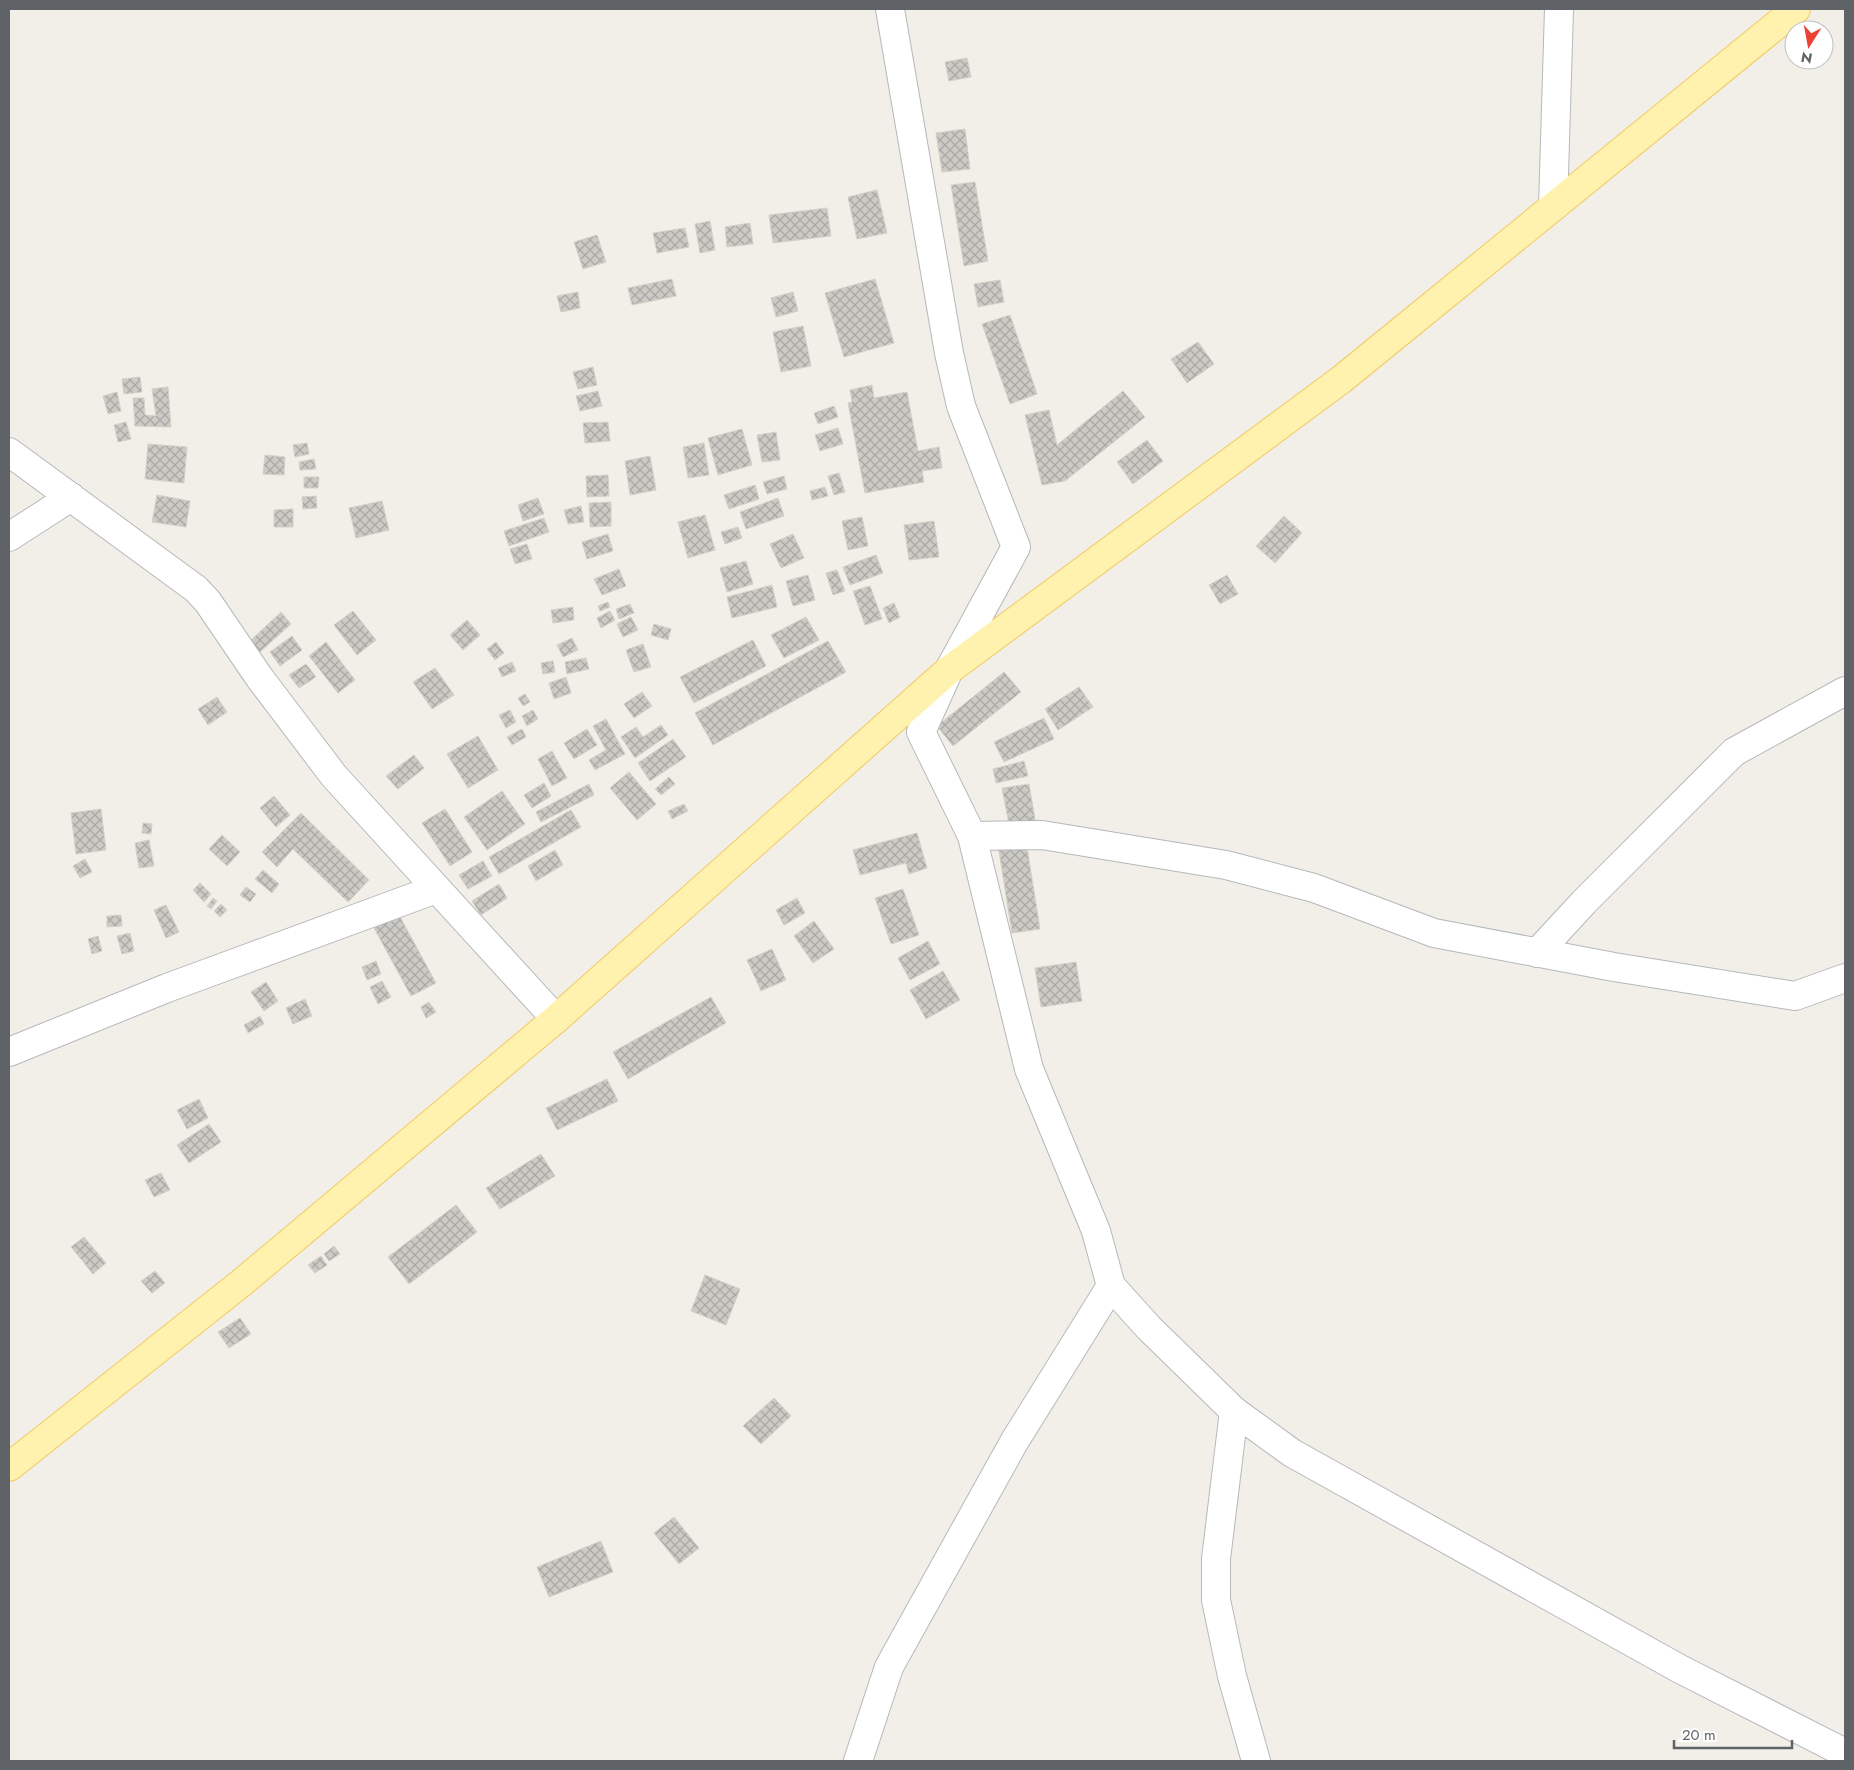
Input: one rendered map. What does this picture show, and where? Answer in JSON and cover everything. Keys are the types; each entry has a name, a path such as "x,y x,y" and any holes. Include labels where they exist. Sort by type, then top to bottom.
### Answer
{"main road":[{"path":"9,1467 240,1284 556,1019 948,670 1342,379 1792,10"}],"street":[{"path":"890,9 949,354 961,406 1016,547 948,670 921,732 972,836 1030,1069 1096,1231 1111,1286 1149,1328 1234,1411 1292,1453 1680,1669 1845,1753"},
{"path":"1553,207 1558,9"},
{"path":"9,452 196,589 208,602 259,677 334,776 556,1019"},
{"path":"9,537 71,497"},
{"path":"1538,953 1584,902 1734,752 1845,691"},
{"path":"972,836 1042,835 1226,865 1314,888 1434,933 1538,953 1795,996 1845,978"},
{"path":"9,1052 167,988 436,889"},
{"path":"858,1761 888,1667 1014,1442 1111,1286"},
{"path":"1234,1411 1216,1559 1216,1600 1232,1676 1256,1761"}],"building":[{"path":"967,58 971,77 949,81 945,62"},
{"path":"965,129 970,169 942,172 936,133"},
{"path":"975,182 988,261 964,266 951,185"},
{"path":"877,190 887,233 857,239 848,197"},
{"path":"827,208 831,236 773,243 769,215"},
{"path":"710,221 715,250 700,253 695,224"},
{"path":"750,223 753,244 727,247 725,227"},
{"path":"685,228 689,247 657,253 653,233"},
{"path":"597,235 606,262 583,269 574,242"},
{"path":"672,279 676,296 632,305 628,288"},
{"path":"875,279 894,343 844,357 825,293"},
{"path":"1000,280 1004,302 978,307 974,284"},
{"path":"578,292 580,308 561,312 557,296"},
{"path":"793,292 798,311 776,317 771,298"},
{"path":"1010,315 1037,394 1010,404 982,324"},
{"path":"803,326 811,366 781,372 773,332"},
{"path":"1198,342 1214,364 1187,383 1171,359"},
{"path":"593,367 597,385 578,389 573,372"},
{"path":"140,377 142,392 124,394 122,379"},
{"path":"872,385 874,398 907,392 918,451 939,447 942,468 922,471 924,482 865,493 848,403 852,402 850,390"},
{"path":"168,387 171,427 135,426 133,398 144,398 145,415 156,416 152,389"},
{"path":"598,391 602,406 580,411 576,396"},
{"path":"1123,391 1145,417 1065,481 1042,485 1025,415 1049,410 1057,445"},
{"path":"117,392 121,411 108,414 103,396"},
{"path":"834,406 838,417 818,424 814,413"},
{"path":"126,422 131,439 118,442 114,425"},
{"path":"608,422 610,441 585,443 583,423"},
{"path":"838,428 843,444 820,451 815,435"},
{"path":"742,429 752,465 718,475 708,438"},
{"path":"776,432 780,460 762,462 757,435"},
{"path":"1147,440 1163,461 1133,484 1117,462"},
{"path":"307,443 309,454 295,457 293,445"},
{"path":"704,443 709,475 688,478 683,447"},
{"path":"148,444 187,447 184,483 145,479"},
{"path":"265,455 285,457 284,475 263,474"},
{"path":"650,456 656,490 630,495 625,461"},
{"path":"314,459 316,469 300,470 299,462"},
{"path":"839,473 845,492 834,495 828,476"},
{"path":"608,475 609,496 587,497 586,476"},
{"path":"784,476 787,489 767,494 763,482"},
{"path":"304,477 319,477 318,488 304,488"},
{"path":"755,485 759,499 729,509 724,495"},
{"path":"825,487 828,496 812,500 810,491"},
{"path":"157,495 190,501 186,527 152,522"},
{"path":"316,496 317,508 303,509 302,497"},
{"path":"538,498 544,514 523,521 518,505"},
{"path":"778,498 784,516 746,529 740,512"},
{"path":"382,501 389,530 356,538 349,508"},
{"path":"611,502 611,526 590,527 589,503"},
{"path":"581,506 584,522 568,524 564,510"},
{"path":"293,509 293,527 274,527 274,510"},
{"path":"705,515 715,550 688,558 678,522"},
{"path":"1284,516 1302,533 1275,563 1256,546"},
{"path":"862,517 868,546 848,550 842,521"},
{"path":"544,518 549,532 509,546 504,531"},
{"path":"934,521 939,557 909,560 904,525"},
{"path":"738,527 742,538 725,544 721,532"},
{"path":"608,534 613,551 587,559 582,542"},
{"path":"793,534 804,558 781,568 770,544"},
{"path":"527,544 532,559 515,564 510,549"},
{"path":"876,555 883,573 850,585 843,567"},
{"path":"746,561 753,584 727,592 720,568"},
{"path":"619,569 626,586 602,595 594,579"},
{"path":"837,570 845,591 833,595 826,573"},
{"path":"808,575 815,600 793,606 786,581"},
{"path":"1227,575 1238,594 1220,604 1209,585"},
{"path":"772,585 777,607 732,618 727,597"},
{"path":"870,586 882,619 865,625 853,591"},
{"path":"608,602 610,607 600,611 598,606"},
{"path":"894,603 900,617 889,623 883,608"},
{"path":"630,604 634,613 619,619 616,609"},
{"path":"573,607 574,620 553,623 551,610"},
{"path":"353,611 376,640 357,655 334,625"},
{"path":"610,611 615,620 601,628 597,618"},
{"path":"281,612 291,624 260,652 250,641"},
{"path":"631,617 638,630 623,637 617,624"},
{"path":"806,617 819,640 784,658 771,635"},
{"path":"467,620 480,635 463,650 450,635"},
{"path":"654,624 671,629 668,640 651,635"},
{"path":"292,636 302,650 280,666 270,652"},
{"path":"572,638 578,650 563,657 557,645"},
{"path":"753,640 766,666 694,703 680,677"},
{"path":"828,641 846,672 713,745 695,713"},
{"path":"326,642 355,680 338,693 309,656"},
{"path":"496,642 504,653 495,660 487,649"},
{"path":"643,644 651,667 634,672 626,650"},
{"path":"586,658 589,669 567,674 565,662"},
{"path":"553,661 555,672 543,674 541,663"},
{"path":"512,662 516,671 502,677 498,668"},
{"path":"306,664 316,677 299,688 289,675"},
{"path":"435,668 454,695 432,709 413,682"},
{"path":"1004,672 1021,692 953,746 937,726"},
{"path":"566,677 571,693 554,699 549,683"},
{"path":"1079,687 1093,707 1058,730 1045,709"},
{"path":"642,692 652,706 634,718 624,704"},
{"path":"525,694 530,702 523,706 518,698"},
{"path":"217,697 227,712 208,725 198,709"},
{"path":"510,710 516,722 506,728 499,715"},
{"path":"533,710 538,719 527,726 522,716"},
{"path":"1044,718 1054,739 1004,762 994,742"},
{"path":"606,719 625,754 595,770 589,760 606,750 593,726"},
{"path":"661,725 668,735 635,758 621,737 636,727 643,737"},
{"path":"522,729 526,737 512,745 507,737"},
{"path":"587,729 597,745 574,759 564,743"},
{"path":"478,736 498,770 468,788 447,754"},
{"path":"673,739 686,757 650,781 638,763"},
{"path":"552,751 567,778 552,786 538,759"},
{"path":"414,755 424,768 398,789 386,776"},
{"path":"1024,761 1028,776 996,783 993,769"},
{"path":"629,772 656,804 637,820 610,788"},
{"path":"669,777 675,784 661,795 655,789"},
{"path":"544,783 551,796 532,808 524,795"},
{"path":"589,784 594,795 541,822 536,812"},
{"path":"1029,784 1036,825 1010,829 1002,788"},
{"path":"502,791 525,824 487,850 464,817"},
{"path":"274,796 290,815 276,827 260,808"},
{"path":"684,804 688,811 672,819 668,811"},
{"path":"101,809 106,850 76,854 71,813"},
{"path":"445,809 472,852 450,866 422,823"},
{"path":"571,810 581,827 499,874 489,857"},
{"path":"301,813 369,880 348,902 293,849 277,867 262,852"},
{"path":"143,823 152,824 151,834 142,833"},
{"path":"917,833 927,868 909,874 906,863 860,875 853,850"},
{"path":"222,835 240,852 227,866 209,849"},
{"path":"149,840 154,866 139,868 135,843"},
{"path":"1026,841 1040,929 1012,933 998,845"},
{"path":"555,850 563,865 536,881 528,866"},
{"path":"85,859 92,872 80,878 73,866"},
{"path":"483,861 492,876 468,889 459,875"},
{"path":"263,870 279,884 272,893 255,879"},
{"path":"200,883 211,894 204,902 193,890"},
{"path":"499,884 507,898 481,915 472,901"},
{"path":"246,887 256,894 250,902 240,895"},
{"path":"903,889 919,935 891,944 875,898"},
{"path":"213,898 217,901 211,909 207,906"},
{"path":"797,898 805,913 784,925 776,910"},
{"path":"221,904 227,910 220,917 214,911"},
{"path":"166,905 179,932 166,938 154,910"},
{"path":"121,915 122,926 107,927 107,916"},
{"path":"399,915 436,983 411,996 374,928"},
{"path":"814,921 834,949 813,963 794,936"},
{"path":"130,933 134,951 122,954 117,936"},
{"path":"98,936 102,951 92,954 88,939"},
{"path":"928,941 940,964 910,980 898,958"},
{"path":"772,949 786,980 761,991 747,960"},
{"path":"376,961 381,974 367,980 362,967"},
{"path":"1076,962 1082,1001 1041,1007 1035,968"},
{"path":"943,971 960,1000 926,1019 910,990"},
{"path":"382,981 391,997 378,1004 370,987"},
{"path":"266,982 278,1001 264,1011 251,992"},
{"path":"711,997 726,1023 628,1079 613,1052"},
{"path":"305,999 312,1016 293,1024 286,1008"},
{"path":"429,1002 436,1012 426,1018 421,1007"},
{"path":"260,1016 264,1024 248,1033 244,1025"},
{"path":"607,1079 618,1101 557,1130 546,1108"},
{"path":"199,1099 208,1118 187,1129 177,1110"},
{"path":"209,1124 221,1142 189,1163 177,1145"},
{"path":"541,1154 555,1176 500,1209 486,1188"},
{"path":"161,1173 170,1190 154,1197 145,1180"},
{"path":"456,1205 477,1232 409,1284 388,1257"},
{"path":"84,1237 106,1263 93,1274 71,1247"},
{"path":"334,1246 340,1254 329,1261 324,1254"},
{"path":"321,1256 327,1265 315,1273 308,1265"},
{"path":"155,1271 165,1283 152,1293 141,1281"},
{"path":"705,1275 740,1289 726,1325 691,1311"},
{"path":"240,1318 251,1334 229,1348 218,1332"},
{"path":"774,1398 791,1416 761,1444 743,1426"},
{"path":"674,1517 699,1548 679,1564 654,1533"},
{"path":"601,1541 613,1572 549,1597 537,1567"}]}
